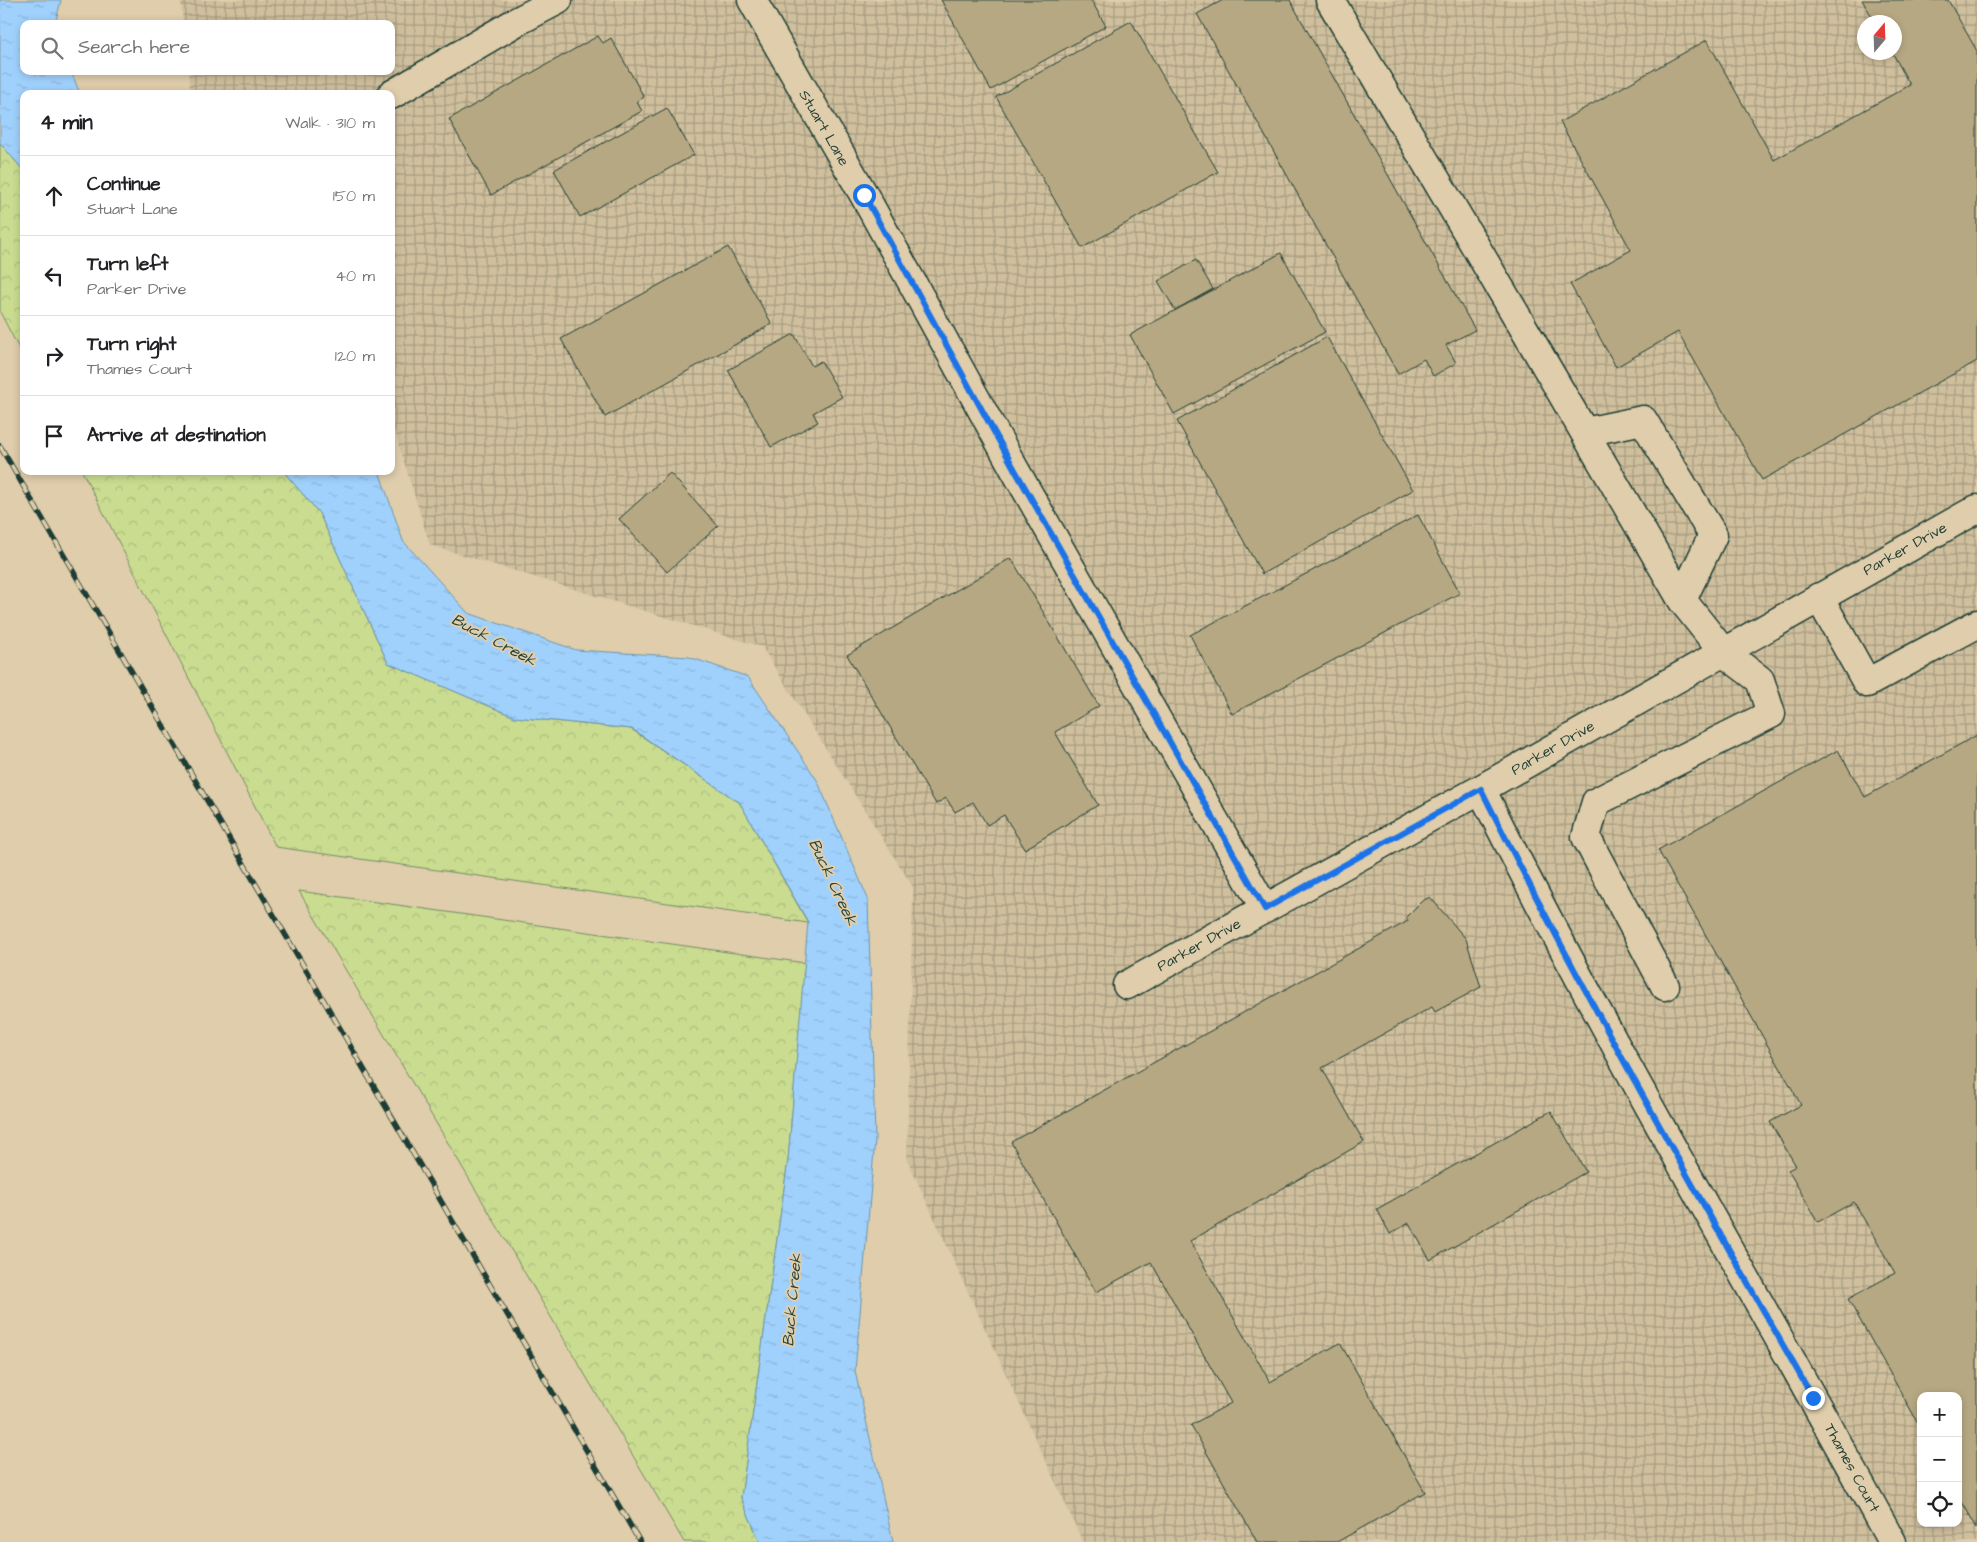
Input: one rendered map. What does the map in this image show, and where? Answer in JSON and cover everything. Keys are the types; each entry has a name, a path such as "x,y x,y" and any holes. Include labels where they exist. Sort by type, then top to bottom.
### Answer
{"street":[{"path":"395,93 516,22 558,0"},
{"name":"Stuart Lane","path":"752,0 864,195 1015,470 1265,909"},
{"path":"1330,0 1682,600 1723,652 1760,680 1771,714 1596,802 1586,838 1665,986"},
{"path":"1585,432 1643,420 1713,535 1682,600"},
{"name":"Parker Drive","path":"1127,985 1481,789 1977,509"},
{"path":"1819,597 1867,683 1977,624"},
{"name":"Thames Court","path":"1481,789 1523,873 1697,1194 1892,1542"}],"shaded area":[{"path":"181,0 1977,0 1977,1542 1083,1542 907,1159 913,887 762,647 430,545 395,433 395,90 190,90 189,75 395,75 395,20 183,20"}],"green space":[{"path":"0,143 20,166 20,350 0,312"},
{"path":"84,475 286,475 319,513 388,663 515,717 631,729 740,803 808,923 276,847"},
{"path":"299,891 805,963 788,1160 741,1498 760,1542 684,1542"}],"water":[{"path":"0,0 61,0 56,20 20,20 20,75 73,75 78,90 20,90 20,166 0,143"},
{"name":"Buck Creek","path":"286,475 380,475 403,541 468,613 576,650 689,657 748,677 817,780 868,899 875,1139 855,1371 893,1542 760,1542 741,1498 788,1160 808,922 740,803 632,729 515,717 388,663 319,513"}],"building":[{"path":"941,0 1091,0 1106,26 991,90"},
{"path":"1223,0 1290,0 1475,330 1446,345 1456,363 1433,376 1424,359 1398,374 1197,14"},
{"path":"1862,0 1948,0 1977,51 1977,361 1762,480 1678,332 1616,367 1570,284 1631,250 1560,122 1707,40 1774,160 1910,85 1896,60 1902,60 1902,15 1871,15"},
{"path":"1131,21 1218,172 1082,248 996,97"},
{"path":"598,36 603,43 611,38 644,97 637,102 642,111 491,195 449,119"},
{"path":"667,108 694,155 580,217 554,170"},
{"path":"728,247 772,324 605,417 561,339"},
{"path":"1281,253 1325,332 1174,414 1130,335"},
{"path":"1196,260 1213,289 1175,310 1158,281"},
{"path":"794,334 812,366 821,361 842,397 813,413 818,422 771,447 728,370"},
{"path":"1327,337 1413,490 1262,574 1177,421"},
{"path":"670,473 718,526 667,572 619,519"},
{"path":"1418,515 1460,593 1232,714 1190,635"},
{"path":"1011,558 1099,706 1055,732 1098,805 1025,849 1004,815 987,825 973,802 955,812 946,798 936,804 847,655"},
{"path":"1977,735 1977,1528 1962,1502 1962,1392 1917,1392 1917,1421 1848,1299 1895,1273 1854,1202 1818,1222 1788,1170 1796,1166 1770,1122 1801,1105 1658,850 1838,750 1865,797"},
{"path":"1430,897 1466,939 1481,987 1435,1012 1432,1007 1322,1068 1364,1142 1190,1241 1270,1382 1340,1343 1425,1492 1337,1542 1257,1542 1191,1425 1231,1403 1151,1262 1096,1292 1011,1142 1408,921 1406,917 1422,901"},
{"path":"1551,1111 1586,1172 1430,1260 1409,1223 1390,1234 1377,1209"}],"railway":[{"path":"0,446 640,1542"}],"route":[{"path":"864,195 1015,470 1265,909 1481,789 1523,873 1697,1194 1813,1398"}]}
